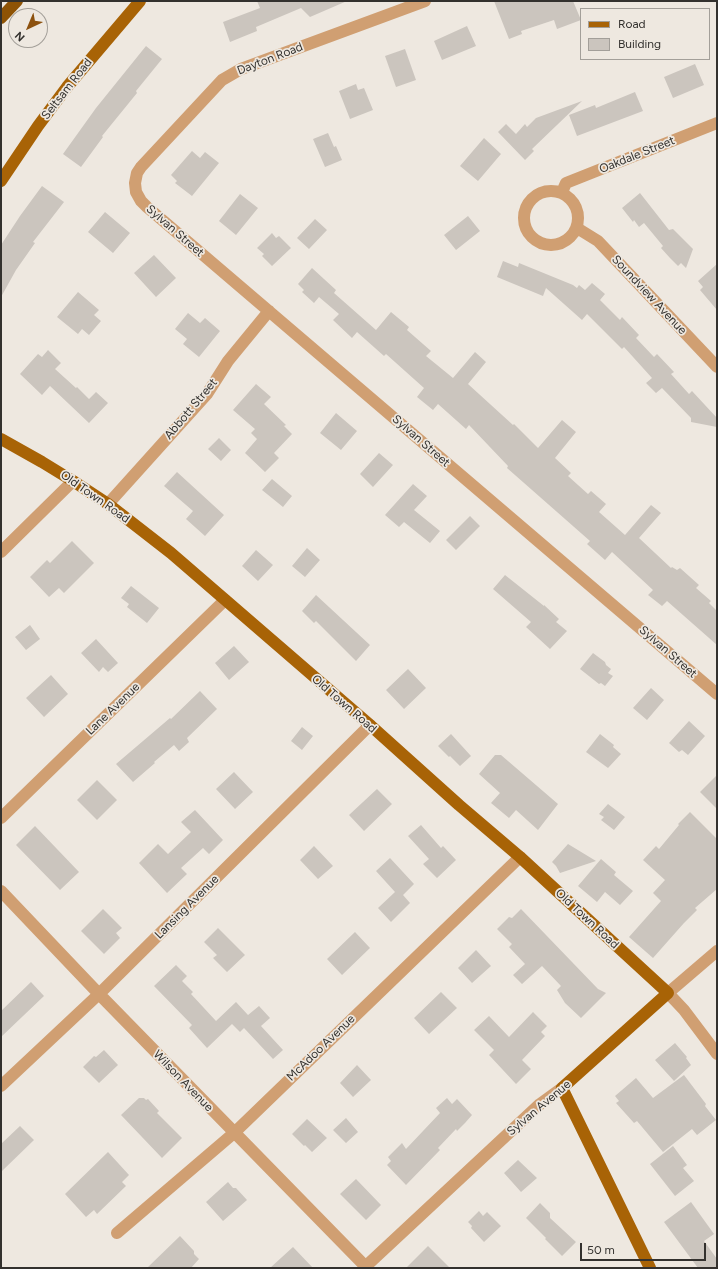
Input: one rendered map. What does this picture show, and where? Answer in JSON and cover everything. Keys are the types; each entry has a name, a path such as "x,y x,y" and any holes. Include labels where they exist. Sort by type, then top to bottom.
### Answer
{"highway":[{"path":"1,18 17,1"}],"main road":[{"name":"Seltsam Road","path":"1,181 38,126 68,87 140,1"},
{"name":"Old Town Road","path":"1,439 73,480 108,504 171,553 520,857 668,993"},
{"name":"Sylvan Avenue","path":"562,1088 668,993"},
{"path":"562,1088 650,1268"}],"street":[{"name":"Dayton Road","path":"135,183 137,173 141,167 222,80 241,68 425,1"},
{"name":"Oakdale Street","path":"562,192 566,183 717,123"},
{"name":"Sylvan Street","path":"135,183 136,192 141,201 147,207 717,694"},
{"path":"554,190 562,192 569,196 575,203 579,219 577,228 572,236 558,245 540,243 532,238 527,230 524,222 524,214 531,199 538,194 545,191 554,190"},
{"name":"Soundview Avenue","path":"577,228 598,241 717,366"},
{"name":"Abbott Street","path":"108,504 207,394 228,361 269,311"},
{"path":"1,552 73,480"},
{"name":"Lane Avenue","path":"1,818 225,600"},
{"name":"Lansing Avenue","path":"1,1086 99,994 370,726"},
{"name":"McAdoo Avenue","path":"117,1233 234,1133 520,857"},
{"name":"Wilson Avenue","path":"1,891 99,994 366,1267"},
{"name":"Sylvan Avenue","path":"668,993 717,951"},
{"path":"668,993 684,1010 717,1054"},
{"name":"Sylvan Avenue","path":"366,1267 540,1104 562,1088"}],"building":[{"path":"257,1 347,1 310,17 301,8 256,27 257,31 230,42 223,22 260,8"},
{"path":"494,1 573,1 580,20 557,29 554,20 521,31 522,34 509,39"},
{"path":"467,26 476,46 442,60 434,41"},
{"path":"146,46 162,59 102,136 103,137 81,167 63,154 96,108"},
{"path":"405,49 416,80 396,87 385,56"},
{"path":"695,64 704,85 673,98 664,77"},
{"path":"356,84 358,90 364,88 373,110 350,119 339,91"},
{"path":"635,92 643,111 577,136 569,115 595,105 596,108"},
{"path":"582,101 532,149 534,151 525,160 498,132 506,124 516,134 525,124 527,127 536,118"},
{"path":"328,133 342,160 325,167 313,139"},
{"path":"484,138 501,154 478,181 460,166"},
{"path":"192,151 200,158 205,152 219,163 192,196 175,183 177,181 171,175"},
{"path":"42,186 64,202 33,242 35,243 16,270 1,297 1,245"},
{"path":"640,193 669,230 673,229 693,249 686,268 681,263 678,266 670,258 661,248 663,246 644,223 639,227 622,208"},
{"path":"240,194 258,208 236,235 219,221"},
{"path":"105,212 130,233 113,253 88,232"},
{"path":"468,216 480,231 456,250 444,235"},
{"path":"315,219 327,230 309,249 297,238"},
{"path":"272,233 276,238 279,236 291,248 272,266 262,256 264,254 257,248"},
{"path":"154,255 176,278 156,297 134,273"},
{"path":"503,261 518,267 519,263 577,288 579,285 585,290 592,283 605,294 600,300 620,320 622,317 639,335 636,338 654,357 657,354 674,372 671,374 689,394 692,391 717,418 717,427 691,422 691,418 662,388 656,393 646,383 652,378 624,347 622,349 587,314 582,320 546,288 543,296 497,277"},
{"path":"717,264 717,310 700,290 703,287 698,281"},
{"path":"312,268 336,290 334,293 376,330 391,312 409,327 407,330 431,351 426,356 453,378 475,352 486,362 468,384 513,425 514,424 538,448 562,420 576,432 555,458 571,473 568,476 588,494 591,491 606,504 599,512 625,535 651,505 661,513 639,538 671,568 672,567 677,570 680,568 699,585 696,588 711,601 709,603 717,611 717,645 667,601 662,606 648,595 653,590 612,552 605,560 587,544 590,541 507,468 508,466 469,425 466,429 438,404 433,410 417,397 424,388 386,354 384,356 357,332 352,338 333,320 339,314 319,297 314,303 302,292 304,290 298,284"},
{"path":"78,292 99,310 94,315 101,321 89,335 82,329 78,334 57,317"},
{"path":"188,313 200,323 205,318 220,331 199,357 183,344 187,339 175,329"},
{"path":"48,350 61,363 55,369 76,388 77,387 89,399 96,392 108,403 89,423 50,386 42,395 20,374 38,354 42,357"},
{"path":"256,384 271,397 264,404 286,425 284,426 292,434 274,453 279,458 265,472 245,453 257,439 251,433 255,429 233,410"},
{"path":"336,413 357,431 341,450 320,433"},
{"path":"219,438 231,450 221,461 208,449"},
{"path":"379,453 393,465 373,487 360,474"},
{"path":"177,472 224,515 205,536 186,519 193,511 164,486"},
{"path":"272,479 292,496 283,507 262,490"},
{"path":"413,484 427,496 414,510 440,531 430,543 404,522 399,527 385,515"},
{"path":"470,516 480,526 456,550 446,540"},
{"path":"72,541 94,563 64,593 59,588 49,597 30,577 47,560 50,563"},
{"path":"307,548 320,560 305,577 292,566"},
{"path":"256,550 273,565 258,581 242,566"},
{"path":"505,575 544,605 559,619 556,622 567,631 550,649 526,627 531,622 493,589"},
{"path":"131,586 159,608 147,623 127,607 129,604 121,598"},
{"path":"316,595 370,645 356,661 316,621 314,623 302,611"},
{"path":"30,625 40,639 26,650 15,637"},
{"path":"96,639 118,663 108,672 103,667 99,672 81,653"},
{"path":"234,646 249,662 229,680 215,663"},
{"path":"593,653 605,662 611,669 608,673 613,676 605,686 601,683 599,684 580,669"},
{"path":"408,669 426,688 404,709 386,690"},
{"path":"51,675 68,694 44,717 26,698"},
{"path":"651,688 664,700 647,720 633,708"},
{"path":"200,691 217,709 187,738 189,742 179,751 174,745 133,782 116,764 170,718 171,719"},
{"path":"689,721 705,736 688,755 682,750 679,752 669,743"},
{"path":"302,727 313,736 302,750 291,741"},
{"path":"451,734 471,756 460,766 438,746"},
{"path":"600,734 614,745 613,747 621,754 608,768 586,752"},
{"path":"495,755 501,755 558,804 538,830 516,810 509,818 491,803 500,793 479,774"},
{"path":"234,772 253,792 235,809 216,789"},
{"path":"717,775 717,809 700,792"},
{"path":"97,780 117,800 97,820 77,800"},
{"path":"377,789 392,804 364,831 349,815"},
{"path":"608,804 625,817 614,830 601,820 604,817 599,814"},
{"path":"195,810 223,840 209,854 203,848 181,868 187,874 167,893 139,863 158,844 168,854 191,832 181,822"},
{"path":"690,812 717,839 717,889 695,908 697,910 653,958 629,937 661,901 653,893 665,880 643,860 656,846 659,849 679,825 678,824"},
{"path":"421,825 441,848 443,846 456,860 437,878 423,864 429,859 408,836"},
{"path":"35,826 79,872 60,890 16,845"},
{"path":"568,844 596,861 560,873 552,862"},
{"path":"314,846 333,866 318,879 300,860"},
{"path":"390,858 414,884 403,895 410,903 391,922 378,908 395,892 376,871"},
{"path":"601,859 616,872 614,875 633,891 620,905 605,892 597,902 578,886"},
{"path":"103,909 122,928 116,933 120,938 104,954 81,931"},
{"path":"521,909 598,989 606,993 581,1018 565,1003 557,990 561,986 542,966 522,984 513,975 525,964 509,947 512,944 497,929 509,917 512,918"},
{"path":"218,928 245,955 227,972 213,958 217,955 204,942"},
{"path":"355,932 370,948 342,975 327,959"},
{"path":"476,950 491,966 472,983 458,968"},
{"path":"176,965 187,976 182,981 193,992 191,994 216,1021 236,1002 248,1015 259,1006 270,1018 261,1026 283,1050 273,1059 244,1028 240,1032 232,1024 207,1048 189,1028 192,1025 154,986"},
{"path":"31,982 44,996 1,1037 1,1011"},
{"path":"441,992 457,1008 429,1034 414,1018"},
{"path":"533,1012 547,1026 541,1032 545,1036 522,1060 531,1069 516,1084 489,1055 494,1050 474,1030 489,1016 509,1037"},
{"path":"675,1043 687,1057 686,1058 691,1065 674,1081 655,1060"},
{"path":"104,1050 118,1065 99,1083 83,1067 94,1056 96,1057"},
{"path":"357,1065 371,1080 353,1097 340,1083"},
{"path":"684,1075 716,1120 697,1135 692,1129 663,1152 637,1121 634,1123 616,1103 619,1101 615,1096 636,1078 653,1098"},
{"path":"139,1098 144,1098 146,1100 148,1099 159,1111 157,1113 182,1138 162,1158 121,1115"},
{"path":"447,1098 452,1104 457,1099 472,1115 438,1148 440,1150 406,1185 387,1165 391,1161 388,1157 402,1143 406,1149 440,1113 436,1108"},
{"path":"346,1118 358,1132 346,1143 333,1130"},
{"path":"307,1119 327,1138 312,1152 292,1134"},
{"path":"20,1126 34,1140 1,1172 1,1144"},
{"path":"673,1146 687,1165 683,1168 694,1181 675,1196 650,1164"},
{"path":"108,1152 129,1175 122,1182 126,1186 97,1214 94,1210 86,1217 65,1194"},
{"path":"518,1160 537,1178 521,1192 504,1173"},
{"path":"356,1179 381,1205 366,1220 340,1194"},
{"path":"228,1182 247,1200 223,1221 206,1202"},
{"path":"691,1202 714,1234 704,1241 717,1259 717,1268 698,1268 664,1222"},
{"path":"540,1203 550,1213 550,1218 576,1242 562,1256 526,1218"},
{"path":"479,1211 483,1216 487,1212 501,1226 484,1242 471,1228 472,1226 468,1222"},
{"path":"180,1236 194,1251 194,1254 199,1259 191,1268 147,1268"},
{"path":"428,1246 450,1268 406,1268"},
{"path":"293,1247 313,1268 270,1268"}]}
